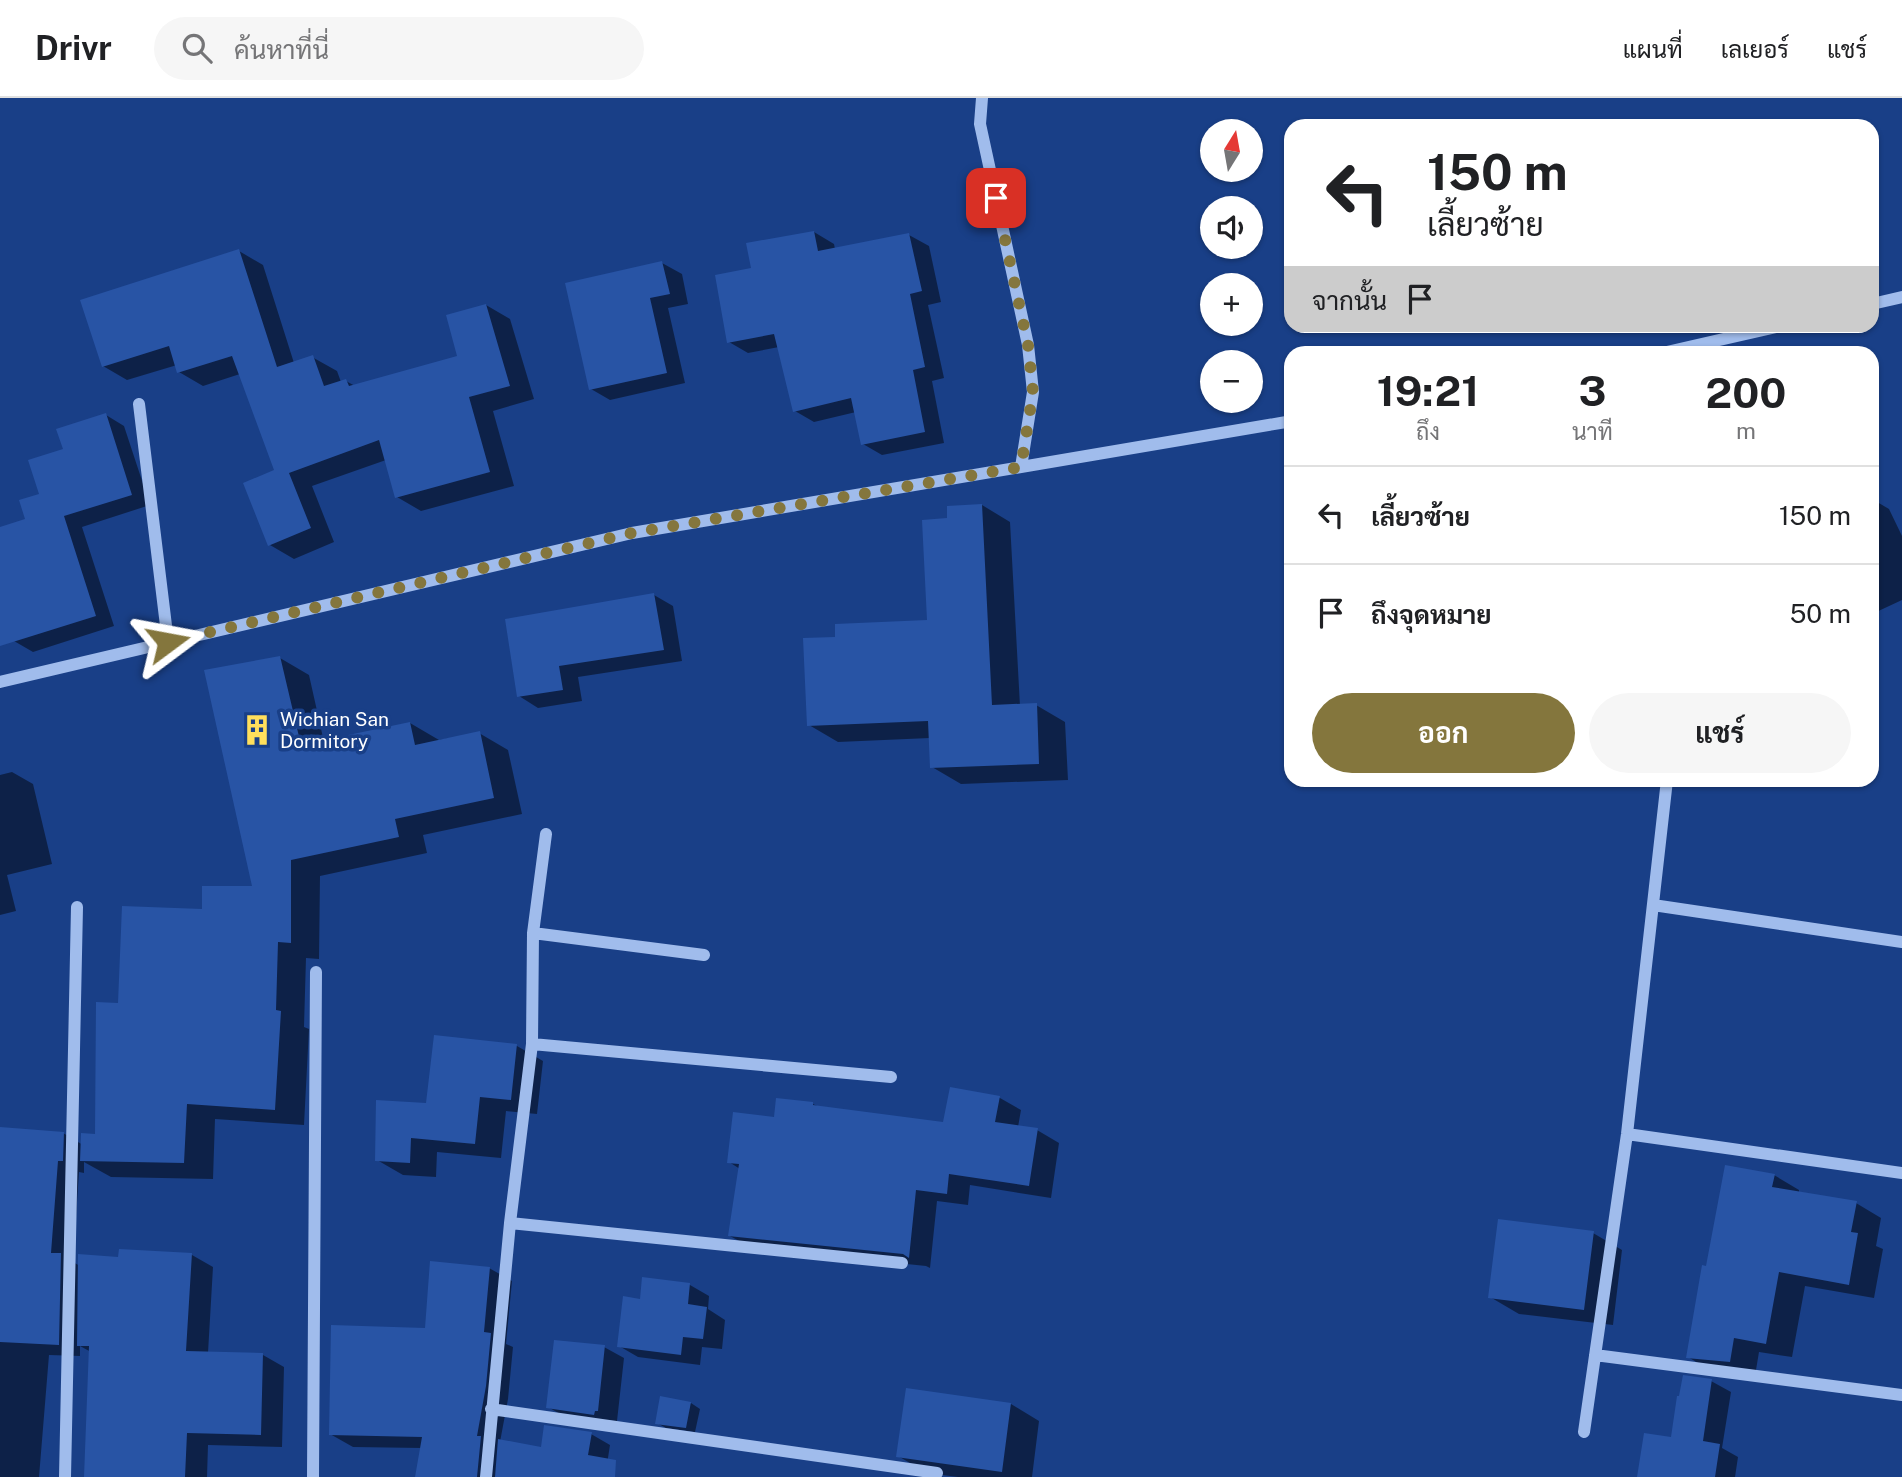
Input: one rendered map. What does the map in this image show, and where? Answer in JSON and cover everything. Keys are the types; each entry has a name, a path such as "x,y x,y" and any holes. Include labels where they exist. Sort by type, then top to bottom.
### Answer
{"street":[{"path":"982,98 980,124 1028,345 1033,392 1021,467"},
{"path":"1879,302 1902,297"},
{"path":"1693,346 1750,333"},
{"path":"139,404 168,642"},
{"path":"0,682 632,533 1284,422"},
{"path":"1584,1432 1627,1134 1666,787"},
{"path":"486,1477 510,1223 532,1044 533,933 546,834"},
{"path":"1653,905 1902,943"},
{"path":"65,1477 78,907"},
{"path":"533,933 705,955"},
{"path":"313,1477 316,972"},
{"path":"532,1044 891,1077"},
{"path":"1627,1134 1902,1173"},
{"path":"510,1223 902,1263"},
{"path":"1595,1355 1902,1395"},
{"path":"491,1409 937,1473"}],"building":[{"path":"814,231 818,251 909,233 922,291 910,294 925,367 913,370 925,432 861,445 851,398 793,412 774,334 727,343 715,275 751,268 746,243"},
{"path":"239,249 277,367 313,355 324,386 346,379 349,386 457,356 446,315 486,304 510,386 469,397 490,472 395,498 379,440 289,473 311,528 268,546 243,483 274,470 232,356 177,373 169,346 102,367 80,300"},
{"path":"662,261 670,294 650,298 667,373 589,390 565,283"},
{"path":"106,413 132,495 64,516 96,616 0,646 0,527 25,519 19,500 39,494 28,460 63,449 56,429"},
{"path":"982,504 992,705 1037,703 1039,764 930,768 928,721 807,726 803,638 835,637 835,624 927,620 922,520 947,518 947,506"},
{"path":"654,593 664,650 559,666 563,690 517,697 505,619"},
{"path":"280,656 301,745 410,722 415,745 480,731 494,798 395,819 399,837 291,860 291,943 278,942 276,1010 281,1011 275,1110 187,1104 184,1163 80,1161 81,1133 95,1134 96,1002 118,1003 122,906 202,909 202,886 252,886 204,670"},
{"path":"434,1035 517,1044 511,1100 480,1097 475,1144 411,1138 410,1163 375,1161 376,1100 426,1103"},
{"path":"950,1087 1000,1096 995,1122 1038,1128 1029,1186 949,1174 947,1194 916,1190 909,1258 903,1254 728,1236 739,1164 727,1163 733,1112 774,1117 776,1098 943,1122"},
{"path":"0,1127 64,1132 63,1161 58,1161 51,1253 61,1253 59,1345 0,1342"},
{"path":"1725,1165 1775,1174 1772,1187 1857,1201 1851,1232 1858,1233 1849,1285 1779,1272 1766,1344 1734,1338 1730,1362 1686,1358 1702,1265 1706,1266"},
{"path":"1498,1219 1594,1231 1584,1310 1488,1298"},
{"path":"119,1249 192,1253 186,1351 263,1353 261,1435 187,1433 185,1477 84,1477 89,1346 77,1346 78,1254 118,1257"},
{"path":"430,1261 490,1267 484,1332 491,1333 486,1386 477,1436 481,1436 477,1477 415,1477 422,1437 329,1435 331,1325 425,1328"},
{"path":"642,1277 690,1283 688,1304 707,1307 703,1339 683,1337 681,1355 617,1347 623,1296 640,1299"},
{"path":"554,1340 605,1345 598,1411 595,1411 594,1415 546,1408"},
{"path":"1683,1375 1712,1379 1703,1441 1720,1444 1715,1477 1637,1477 1644,1433 1671,1437"},
{"path":"906,1388 1011,1403 1002,1472 896,1457"},
{"path":"660,1396 691,1402 686,1428 655,1424"},
{"path":"544,1425 592,1432 588,1455 616,1460 615,1477 495,1477 498,1439 541,1447"}],"place":[{"name":"Wichian San Dormitory","path":"257,730"}],"route":[{"path":"168,642 632,533 1021,467 1033,392 1028,345 996,198"}]}
